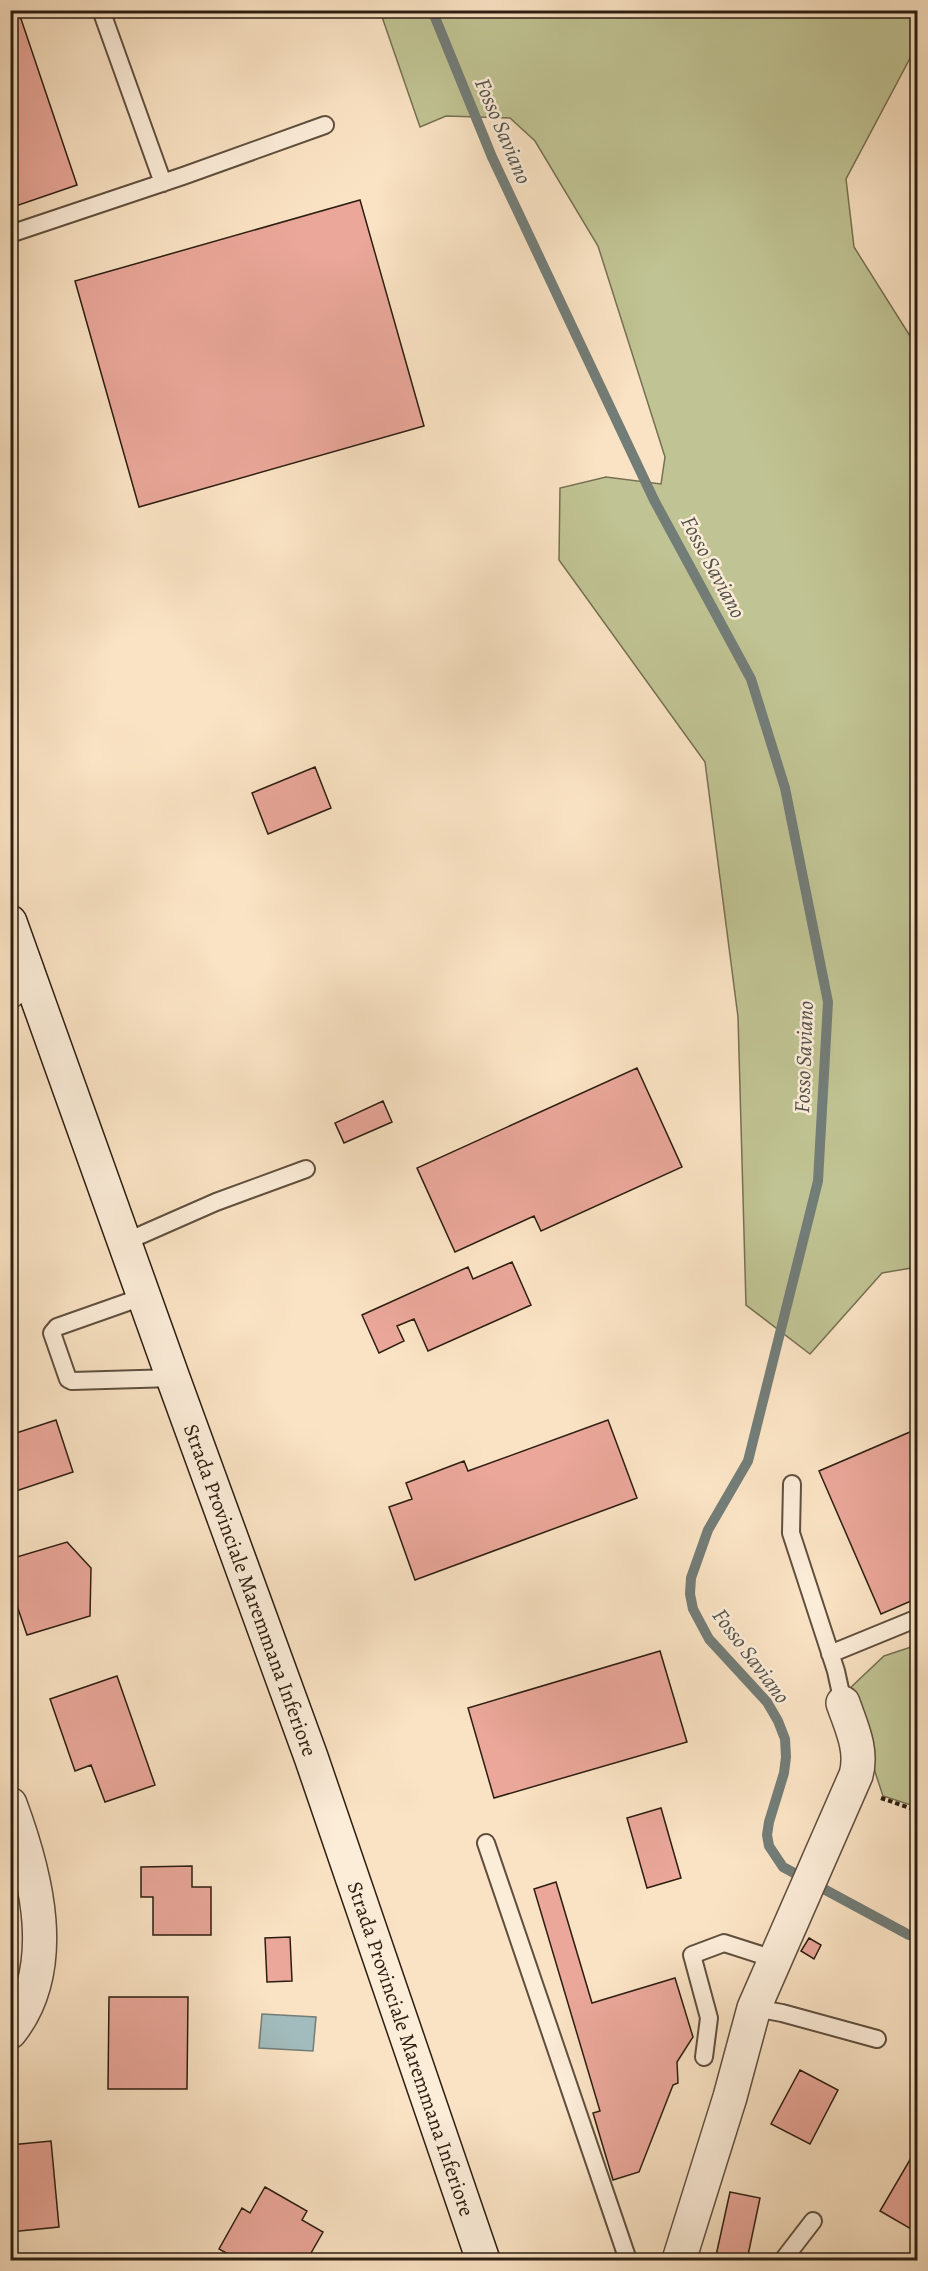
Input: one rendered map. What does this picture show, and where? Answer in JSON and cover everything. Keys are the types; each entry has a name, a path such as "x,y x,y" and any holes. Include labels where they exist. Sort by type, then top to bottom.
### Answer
{"main road":[{"name":"Strada Provinciale Maremmana Inferiore","path":"10,922 18,980 145,1296 311,1757 483,2260"},
{"path":"679,2260 730,2097 754,2008 852,1788 859,1763 856,1740 843,1703"},
{"path":"10,1804 22,1834 32,1875 39,1945 33,1992 24,2012 10,2032"}],"lane":[{"path":"101,10 163,183"},
{"path":"10,234 163,183 325,125"},
{"path":"125,1242 216,1202 306,1169"},
{"path":"145,1296 57,1327 52,1333 68,1379 72,1381 173,1378"},
{"path":"792,1484 791,1533 830,1654 843,1703"},
{"path":"830,1654 918,1618"},
{"path":"486,1843 628,2260"},
{"path":"704,2056 709,2018 692,1955 724,1943 774,1959"},
{"path":"754,2008 782,2013 877,2039"},
{"path":"783,2260 813,2221"}],"green space":[{"path":"380,11 917,11 917,45 846,179 854,247 917,347 917,1267 882,1273 810,1354 746,1305 738,1017 705,762 559,560 560,488 606,477 661,484 665,457 598,246 535,141 510,118 446,116 420,127"},
{"path":"917,1645 917,1807 883,1796 848,1690 884,1656"}],"water":[{"path":"262,2014 316,2017 313,2051 259,2048"}],"building":[{"path":"10,10 18,10 77,185 10,208"},
{"path":"360,200 424,426 139,507 75,281"},
{"path":"315,767 331,808 268,834 252,793"},
{"path":"637,1068 682,1167 541,1231 534,1216 455,1252 417,1168"},
{"path":"383,1101 392,1122 344,1143 335,1123"},
{"path":"512,1262 531,1305 428,1351 414,1319 397,1326 404,1341 379,1353 362,1315 468,1267 473,1279"},
{"path":"56,1420 73,1472 10,1493 10,1435"},
{"path":"608,1420 637,1498 415,1580 389,1507 412,1499 406,1483 464,1461 468,1471"},
{"path":"917,1429 918,1598 881,1614 819,1471"},
{"path":"67,1542 91,1568 90,1616 27,1635 10,1585 10,1559"},
{"path":"660,1651 687,1742 494,1798 468,1708"},
{"path":"117,1676 155,1785 105,1802 91,1765 75,1771 50,1699"},
{"path":"661,1808 681,1878 647,1888 627,1818"},
{"path":"192,1866 192,1887 211,1887 211,1935 153,1935 153,1897 141,1897 141,1867"},
{"path":"556,1882 592,2003 675,1978 693,2037 677,2062 678,2083 673,2085 639,2172 613,2180 593,2113 600,2111 534,1889"},
{"path":"290,1937 292,1981 267,1982 265,1938"},
{"path":"809,1938 821,1945 814,1959 801,1951"},
{"path":"109,1997 188,1997 187,2089 108,2089"},
{"path":"800,2070 838,2090 810,2144 771,2124"},
{"path":"51,2141 59,2227 10,2232 10,2145"},
{"path":"918,2146 918,2233 880,2211"},
{"path":"265,2187 307,2211 302,2220 323,2232 307,2260 236,2260 219,2249 242,2208 250,2213"},
{"path":"730,2192 760,2198 747,2260 715,2260"}],"waterway":[{"name":"Fosso Saviano","path":"432,10 492,157 654,500 751,679 785,788 828,1002 818,1181 748,1461 708,1530 691,1578 690,1594 693,1609 709,1639 767,1702 785,1739 784,1773 769,1822 767,1835 769,1846 783,1867 909,1935 918,1936"}]}
